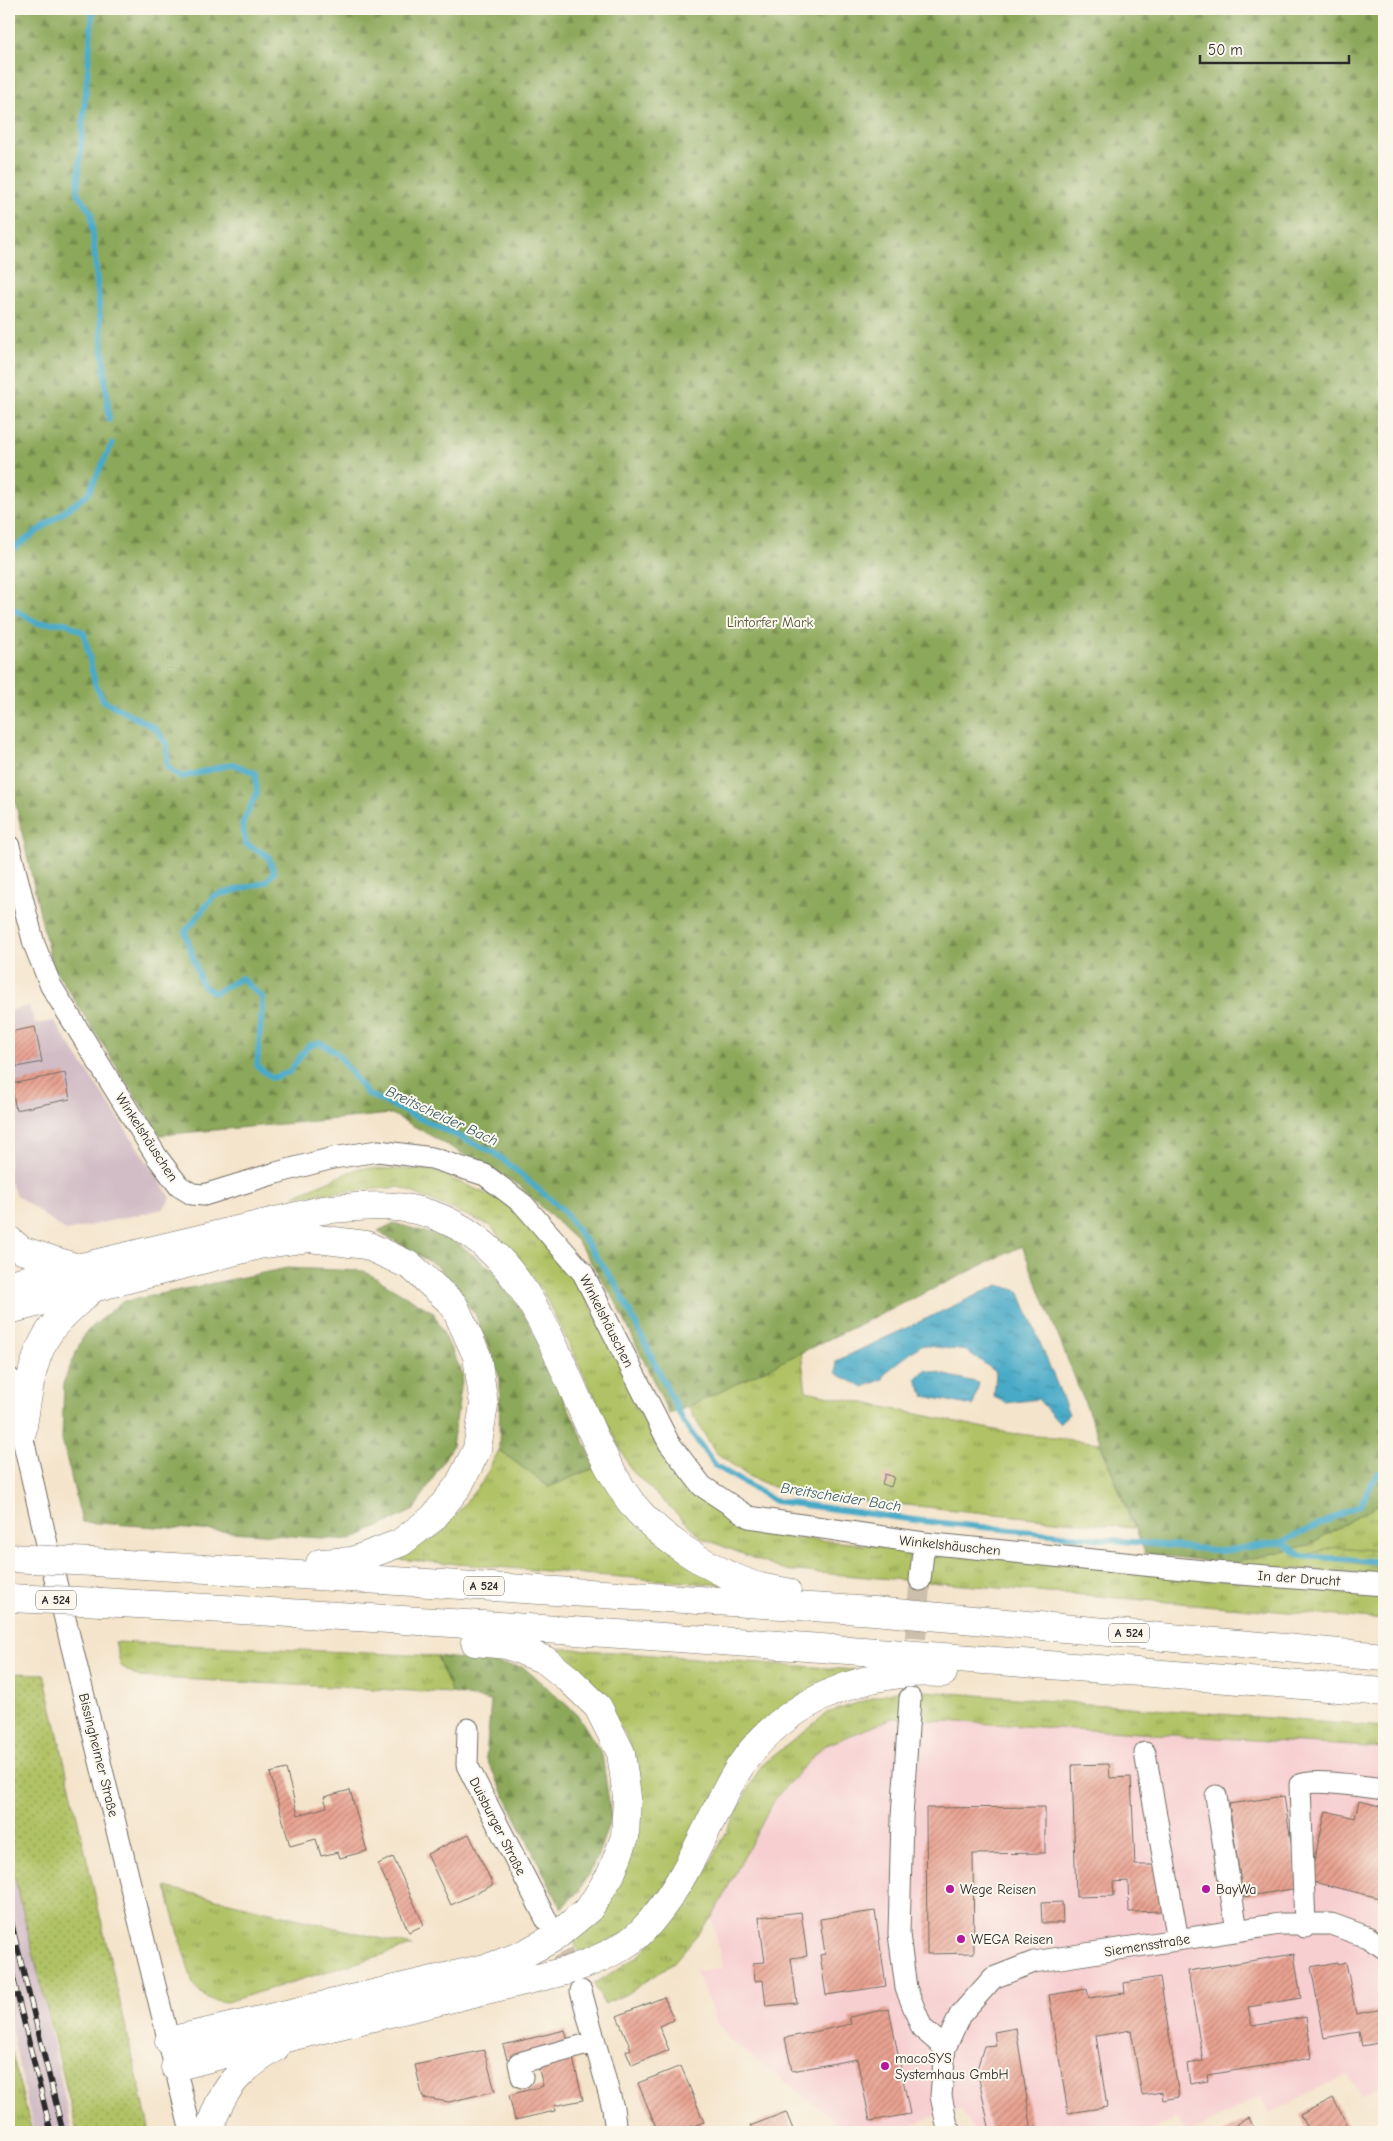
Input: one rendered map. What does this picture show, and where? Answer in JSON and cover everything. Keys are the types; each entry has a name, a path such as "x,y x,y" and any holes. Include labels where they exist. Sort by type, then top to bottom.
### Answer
{"highway":[{"path":"9,1310 87,1278 322,1210 373,1205 420,1211 462,1228 501,1260 534,1306 605,1460 631,1502 662,1534 699,1559 750,1584 874,1611"},
{"path":"9,1284 87,1278 259,1245 310,1238 366,1245 411,1266 454,1305 477,1356 484,1405 478,1449 459,1485 433,1518 400,1543 352,1561 308,1563 153,1553 94,1562"},
{"path":"9,1240 21,1250 87,1278"},
{"path":"22,1432 32,1372 41,1347 87,1278"},
{"name":"A 524","path":"9,1558 874,1611 1384,1657"},
{"name":"A 524","path":"9,1598 366,1617 1070,1666 1384,1692"},
{"path":"169,2041 458,1976 522,1955 555,1936 589,1909 611,1874 625,1837 627,1796 621,1753 598,1707 570,1680 545,1660 507,1644 391,1634 366,1617"},
{"path":"175,2067 294,2036 566,1971 601,1959 641,1932 675,1891 734,1776 765,1735 813,1701 853,1683 889,1675 928,1672 1047,1680 1070,1666"},
{"path":"209,2132 219,2101 232,2080 252,2062 294,2036"}],"street":[{"name":"Winkelshäuschen","path":"9,846 34,944 51,986 157,1156 179,1186 192,1194 204,1195 334,1158 378,1151 432,1158 484,1175 523,1204 583,1273 669,1443 702,1486 749,1518 924,1543 1214,1572"},
{"name":"Bissingheimer Straße","path":"9,1378 53,1570 191,2132"},
{"path":"920,1580 924,1543"},
{"name":"In der Drucht","path":"1214,1572 1384,1585"},
{"path":"910,1698 902,1817 899,1934 906,1988 922,2028 945,2048"},
{"name":"Duisburger Straße","path":"468,1729 467,1765 546,1919"},
{"path":"1145,1753 1178,1940"},
{"path":"1305,1926 1300,1785 1318,1782 1384,1789"},
{"path":"1216,1796 1237,1931"},
{"name":"Siemensstraße","path":"951,2132 947,2125 941,2096 945,2048 960,2016 993,1978 1034,1962 1280,1924 1305,1926 1331,1924 1368,1936 1384,1948"},
{"path":"580,1991 596,2042 613,2108 616,2132"},
{"path":"522,2077 519,2063 596,2042"}],"shaded area":[{"path":"29,1006 35,1024 54,1021 171,1198 163,1209 66,1231 16,1195 9,1180 9,1011"},
{"path":"893,1718 1384,1748 1384,2084 1360,2096 1348,2074 1270,2113 1261,2096 1191,2132 1186,2132 1177,2118 1149,2132 974,2132 961,2109 926,2119 895,2132 842,2132 825,2112 729,2039 717,2023 696,1971 723,1968 712,1917 776,1797 822,1747"},
{"path":"9,1854 35,1960 72,2132 34,2132 25,2093 9,2016"}],"green space":[{"name":"Lintorfer Mark","path":"9,9 1384,9 1384,1501 1308,1545 1228,1564 1145,1553 1022,1246 688,1407 669,1414 616,1302 577,1241 519,1185 392,1114 160,1135 51,963 9,774"},
{"path":"359,1168 433,1170 509,1204 574,1274 671,1462 724,1514 788,1537 1384,1595 1384,1620 783,1570 702,1538 631,1470 542,1290 491,1226 400,1187 293,1196"},
{"path":"394,1223 453,1240 496,1272 528,1321 596,1467 549,1487 499,1450 500,1378 475,1314 437,1266 378,1231"},
{"path":"287,1268 364,1271 433,1312 463,1374 452,1446 414,1510 351,1540 82,1522 62,1439 64,1381 84,1334 121,1302"},
{"path":"801,1352 806,1391 1010,1433 1100,1443 1134,1528 787,1493 748,1476 715,1452 688,1407"},
{"path":"499,1450 549,1487 596,1467 722,1585 395,1559 441,1533 482,1482"},
{"path":"1384,1501 1384,1576 1228,1564 1308,1545"},
{"path":"1336,1547 1384,1551 1384,1567 1301,1556"},
{"path":"115,1642 437,1656 452,1693 139,1677 121,1666"},
{"path":"547,1647 855,1670 787,1705 671,1881 629,1931 581,1955 572,1939 640,1804 640,1774 625,1733"},
{"path":"437,1656 523,1667 577,1714 602,1754 611,1817 597,1858 579,1891 561,1908 486,1758 491,1701 452,1693"},
{"path":"9,1673 44,1674 150,2132 77,2132 9,1854"},
{"path":"900,1689 1384,1727 1384,1748 893,1718 822,1747 776,1797 712,1917 674,1962 629,1993 604,2004 594,1984 641,1954 697,1889 760,1767 827,1713"},
{"path":"166,1887 412,1946 226,2002 207,1999 193,1985"},
{"path":"9,2042 32,2132 9,2132"}],"water":[{"path":"998,1285 1019,1291 1069,1414 1059,1423 1038,1399 1006,1403 994,1397 996,1372 967,1351 921,1345 886,1372 883,1379 863,1387 837,1374 836,1361"},
{"path":"925,1370 979,1383 973,1406 924,1396 916,1379"}],"building":[{"path":"35,1027 42,1062 17,1067 9,1032"},
{"path":"65,1073 70,1099 16,1110 11,1084"},
{"path":"885,1474 894,1477 891,1487 882,1484"},
{"path":"1109,1764 1110,1778 1131,1777 1135,1865 1161,1865 1163,1911 1129,1912 1128,1881 1113,1882 1114,1896 1076,1897 1072,1765"},
{"path":"286,1769 298,1815 327,1807 324,1797 350,1790 367,1851 340,1858 338,1852 321,1856 316,1839 290,1846 270,1773"},
{"path":"1284,1796 1298,1888 1243,1897 1229,1804"},
{"path":"1359,1801 1384,1807 1384,1899 1309,1881 1326,1811 1355,1818"},
{"name":"Wege Reisen","path":"1045,1807 1045,1853 973,1854 974,1953 927,1954 926,1808"},
{"path":"469,1834 493,1885 451,1905 427,1854"},
{"path":"393,1857 424,1925 409,1932 378,1864"},
{"path":"1062,1902 1063,1923 1042,1923 1041,1903"},
{"path":"875,1911 886,1986 826,1995 820,1955 825,1954 820,1919"},
{"path":"801,1912 807,1956 791,1958 797,2003 766,2006 763,1980 755,1981 753,1963 765,1962 759,1917"},
{"path":"1294,1954 1301,1998 1248,2007 1252,2026 1306,2017 1312,2058 1207,2075 1208,2081 1190,2084 1187,2064 1203,2061 1188,1971"},
{"path":"1337,1962 1337,1964 1346,1962 1356,2014 1384,2009 1384,2042 1362,2046 1359,2032 1324,2038 1311,1967"},
{"path":"1160,1977 1179,2097 1163,2100 1162,2092 1142,2095 1131,2030 1096,2036 1107,2107 1068,2113 1049,1995 1087,1989 1089,1998 1125,1993 1124,1983"},
{"path":"664,1997 674,2020 659,2026 669,2050 632,2065 626,2051 631,2049 617,2016"},
{"path":"889,2009 910,2114 870,2121 857,2059 792,2071 785,2038 851,2024 849,2017"},
{"path":"1016,2028 1032,2132 990,2132 977,2069 984,2046 996,2045 994,2032"},
{"path":"565,2030 569,2044 507,2059 503,2045"},
{"path":"484,2050 495,2091 449,2102 423,2098 415,2065"},
{"path":"573,2058 583,2100 554,2106 555,2111 515,2120 509,2095 543,2086 538,2066"},
{"path":"681,2066 704,2122 678,2132 658,2132 638,2083"},
{"path":"1333,2098 1351,2132 1309,2132 1300,2115"},
{"path":"786,2112 794,2132 753,2132 750,2126"},
{"path":"1249,2118 1256,2132 1222,2132"}],"waterway":[{"path":"93,9 77,193 91,212 109,419"},
{"path":"9,552 88,494 112,444"},
{"name":"Breitscheider Bach","path":"9,606 37,623 66,623 84,633 95,684 104,701 155,728 167,744 167,767 181,777 233,764 255,773 257,793 242,824 246,844 268,856 274,872 266,882 214,896 185,932 202,985 215,993 241,978 263,998 257,1066 272,1078 289,1072 308,1046 321,1043 337,1053 367,1094 495,1153 563,1210 617,1286 684,1423 716,1466 775,1501 922,1521 1223,1551 1282,1542 1360,1505 1377,1474 1384,1472"},
{"path":"1282,1542 1301,1556 1384,1562"}],"tunnel":[{"path":"913,1670 920,1580"},
{"path":"548,1924 576,1982"}],"railway":[{"path":"9,1913 63,2132"},
{"path":"9,1961 51,2132"}],"place":[{"name":"Wege Reisen","path":"950,1889"},
{"name":"BayWa","path":"1206,1889"},
{"name":"WEGA Reisen","path":"961,1939"},
{"name":"macoSYS Systemhaus GmbH","path":"885,2066"}]}
